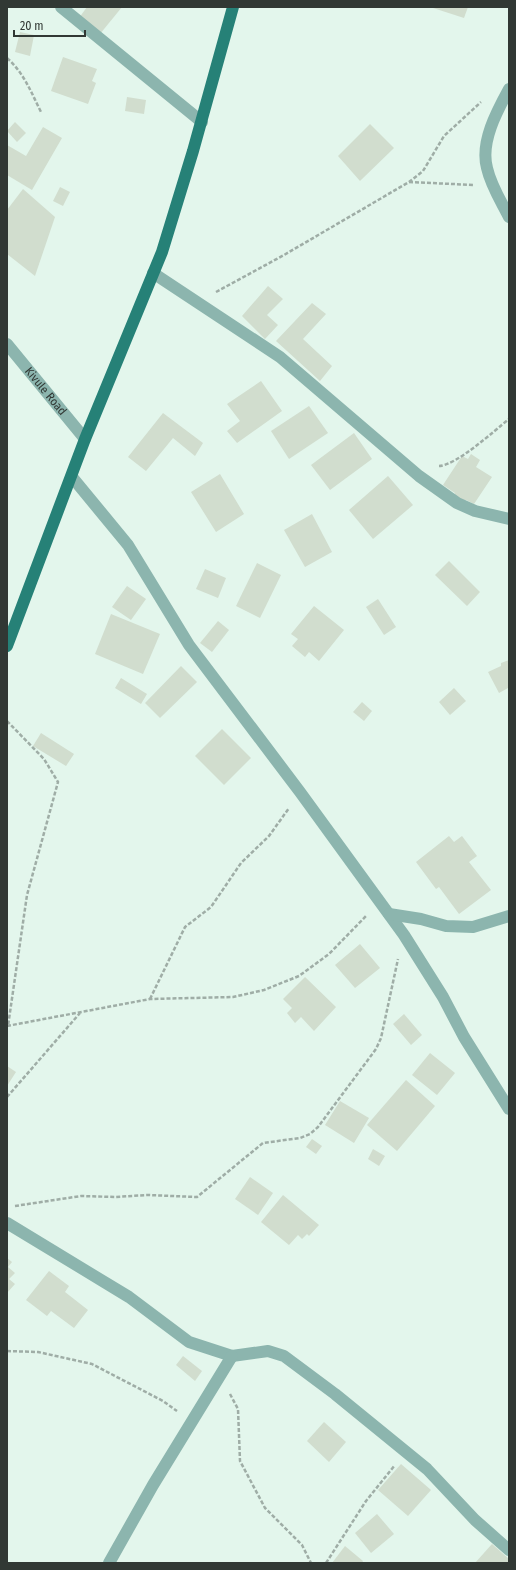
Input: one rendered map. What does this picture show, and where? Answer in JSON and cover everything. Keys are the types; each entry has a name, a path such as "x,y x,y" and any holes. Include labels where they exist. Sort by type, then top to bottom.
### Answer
{"main road":[{"path":"7,646 72,477 85,439 162,252 202,122 233,7"}],"street":[{"path":"61,7 202,122"},
{"path":"509,88 498,109 486,142 486,167 493,187 509,217"},
{"path":"153,273 280,357 410,468 457,503 475,511 509,519"},
{"name":"Kivule Road","path":"7,344 85,439"},
{"path":"72,477 128,545 189,645 300,792 404,935 442,997 464,1038 509,1109"},
{"path":"389,914 421,919 446,926 473,927 509,916"},
{"path":"7,1223 129,1297 189,1342 232,1356 268,1351 284,1356 335,1394 426,1469 475,1520 509,1550"},
{"path":"109,1563 153,1485 232,1356"}],"path":[{"path":"7,58 17,67 25,78 41,112"},
{"path":"197,303 284,255 409,182 423,171 444,136 482,101"},
{"path":"409,182 462,183 493,187"},
{"path":"410,468 444,466 465,454 509,419"},
{"path":"7,721 44,759 58,782 26,894 8,1026 150,999 233,997 264,990 298,976 329,954 380,901"},
{"path":"150,999 185,927 211,907 241,863 269,836 300,792"},
{"path":"13,1207 81,1196 115,1197 148,1194 197,1197 263,1143 300,1138 310,1134 318,1127 376,1049 381,1038 404,935"},
{"path":"7,1097 80,1013"},
{"path":"7,1351 38,1352 92,1364 163,1401 192,1422"},
{"path":"220,1375 238,1409 240,1461 265,1508 302,1545 311,1563"},
{"path":"326,1563 366,1501 406,1452"}],"building":[{"path":"87,7 122,7 100,34 79,18"},
{"path":"430,7 468,7 464,18"},
{"path":"20,32 34,35 30,56 15,52"},
{"path":"63,57 97,69 92,81 96,83 88,104 51,91"},
{"path":"127,97 146,100 144,114 125,111"},
{"path":"15,122 26,133 17,142 7,131"},
{"path":"370,124 394,148 360,181 338,156"},
{"path":"43,127 62,138 32,190 7,175 7,145 26,156"},
{"path":"60,187 70,192 63,206 53,201"},
{"path":"23,189 55,217 35,276 7,254 7,210"},
{"path":"268,286 283,299 267,315 278,325 265,339 242,316"},
{"path":"312,303 326,314 303,339 332,366 320,381 276,341"},
{"path":"261,381 282,411 237,443 227,431 240,421 227,404"},
{"path":"309,406 328,433 289,459 271,431"},
{"path":"163,413 203,443 195,456 173,438 146,471 128,457"},
{"path":"354,433 372,459 330,490 311,465"},
{"path":"471,454 480,460 476,467 492,477 474,504 466,500 462,504 452,497 455,493 443,485 462,456 468,459"},
{"path":"220,474 244,514 216,532 191,492"},
{"path":"388,476 413,505 373,539 349,510"},
{"path":"312,514 332,552 305,567 284,530"},
{"path":"449,561 480,592 467,606 435,575"},
{"path":"257,563 281,575 260,618 236,606"},
{"path":"205,569 226,578 218,598 196,589"},
{"path":"127,586 146,599 131,620 112,607"},
{"path":"378,599 396,627 384,635 366,607"},
{"path":"314,606 344,630 319,661 309,652 305,657 292,646 298,639 291,634"},
{"path":"111,614 160,634 143,674 95,654"},
{"path":"218,621 229,630 212,652 200,643"},
{"path":"509,660 509,692 508,688 499,693 488,672 501,666 501,663"},
{"path":"181,666 197,682 160,718 145,703"},
{"path":"121,678 147,694 141,704 115,688"},
{"path":"454,688 466,701 450,715 439,702"},
{"path":"362,702 372,711 364,721 353,712"},
{"path":"222,729 251,758 224,785 195,756"},
{"path":"41,733 74,754 66,766 33,746"},
{"path":"449,836 454,842 462,836 477,856 469,862 491,890 459,914 439,887 436,889 416,862"},
{"path":"360,944 380,968 355,988 335,965"},
{"path":"305,977 336,1007 314,1031 301,1017 295,1023 287,1013 292,1008 283,999"},
{"path":"404,1014 422,1035 411,1045 393,1024"},
{"path":"430,1053 455,1073 437,1095 412,1075"},
{"path":"7,1066 16,1072 7,1086"},
{"path":"406,1080 435,1106 397,1151 367,1125"},
{"path":"340,1101 369,1118 354,1143 325,1125"},
{"path":"312,1139 322,1146 316,1154 306,1147"},
{"path":"373,1149 385,1156 379,1166 368,1159"},
{"path":"250,1177 273,1193 258,1215 235,1199"},
{"path":"283,1195 319,1225 309,1236 307,1234 302,1239 298,1235 289,1245 261,1222"},
{"path":"7,1258 12,1262 8,1267 15,1273 9,1279 15,1284 7,1293"},
{"path":"49,1271 69,1286 65,1292 88,1310 74,1328 51,1311 47,1316 26,1300"},
{"path":"183,1356 202,1371 195,1381 176,1365"},
{"path":"324,1422 346,1442 329,1462 307,1441"},
{"path":"401,1464 431,1490 408,1516 378,1490"},
{"path":"377,1514 394,1534 371,1553 355,1533"},
{"path":"492,1544 509,1559 509,1563 475,1563"},
{"path":"345,1546 363,1561 362,1563 332,1563"}]}
